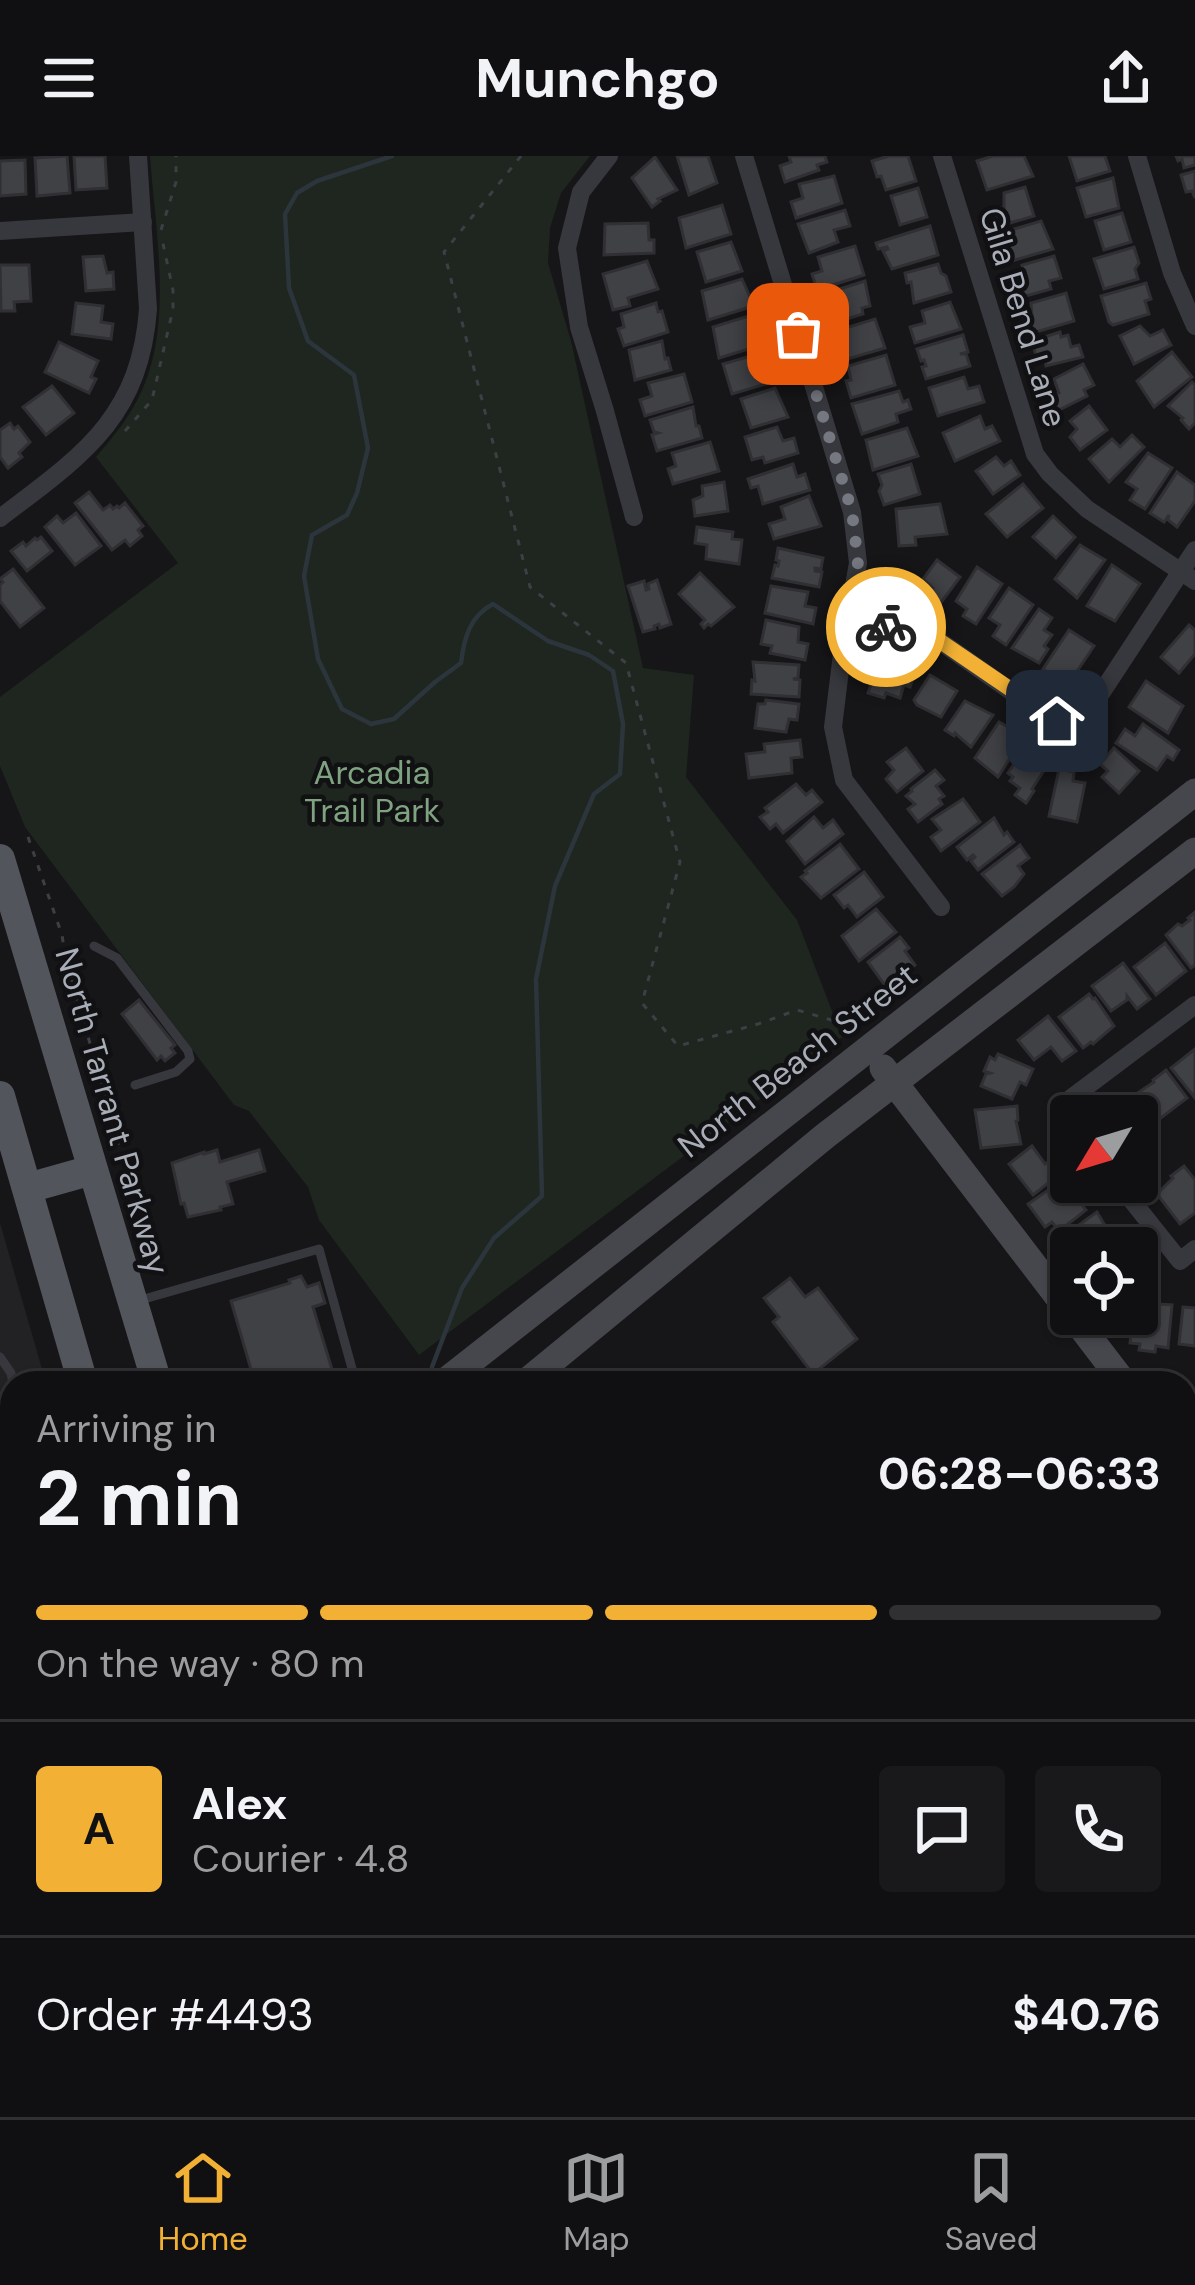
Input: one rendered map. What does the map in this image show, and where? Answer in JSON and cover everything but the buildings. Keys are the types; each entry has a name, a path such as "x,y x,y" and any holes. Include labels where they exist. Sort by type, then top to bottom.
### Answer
{"main road":[{"name":"North Beach Street","path":"469,1371 864,1043 1195,792"},
{"path":"539,1371 825,1136 1195,851"},
{"name":"North Tarrant Parkway","path":"0,859 153,1371"},
{"path":"0,911 27,945"},
{"path":"864,1043 1115,1371"},
{"path":"0,1096 80,1371"},
{"path":"28,1188 92,1170"},
{"path":"668,1208 695,1244"}],"street":[{"path":"0,518 96,441 133,380 147,332 148,309 138,156"},
{"path":"609,156 581,192 567,248 579,327 634,518"},
{"path":"744,156 852,512 858,562 833,727 844,780 940,907"},
{"name":"Gila Bend Lane","path":"942,156 1035,454 1087,509 1190,580"},
{"path":"1137,156 1172,273 1195,326"},
{"path":"0,231 142,222"},
{"path":"849,621 931,635 1041,712 1057,721 1073,721 1096,701 1190,580 1195,550"},
{"path":"1089,1095 1195,1004"},
{"path":"1137,1203 1187,1255"}],"lane":[{"path":"94,946 117,958 188,1051 190,1059 176,1072 135,1085"},
{"path":"131,1302 319,1250 353,1371"}],"path":[{"path":"521,156 444,252 530,587 626,663 680,862 642,1004 678,1046 797,1010 842,1023 864,1043"},
{"path":"28,838 62,935 65,961 121,1150"}],"shaded area":[{"path":"0,1223 43,1371 0,1371"}],"green space":[{"name":"Arcadia Trail Park","path":"150,156 590,156 561,193 550,228 548,263 571,341 643,668 694,675 686,777 797,920 842,1037 419,1355 319,1220 308,1187 249,1111 234,1105 25,827 0,766 0,697 178,563 96,457 139,398 152,361 160,274"}],"waterway":[{"path":"392,156 317,181 297,193 285,214 289,288 308,341 354,375 368,448 347,515 312,535 304,576 318,659 342,709 371,724 394,719 461,663 469,629 493,604 548,641 589,655 613,671 623,724 620,774 594,794 555,886 536,979 542,1196 494,1238 462,1288 432,1367"}],"way so far":[{"path":"798,334 852,512 858,562 849,621 886,627"}],"route":[{"path":"886,627 931,635 1057,721"}]}
